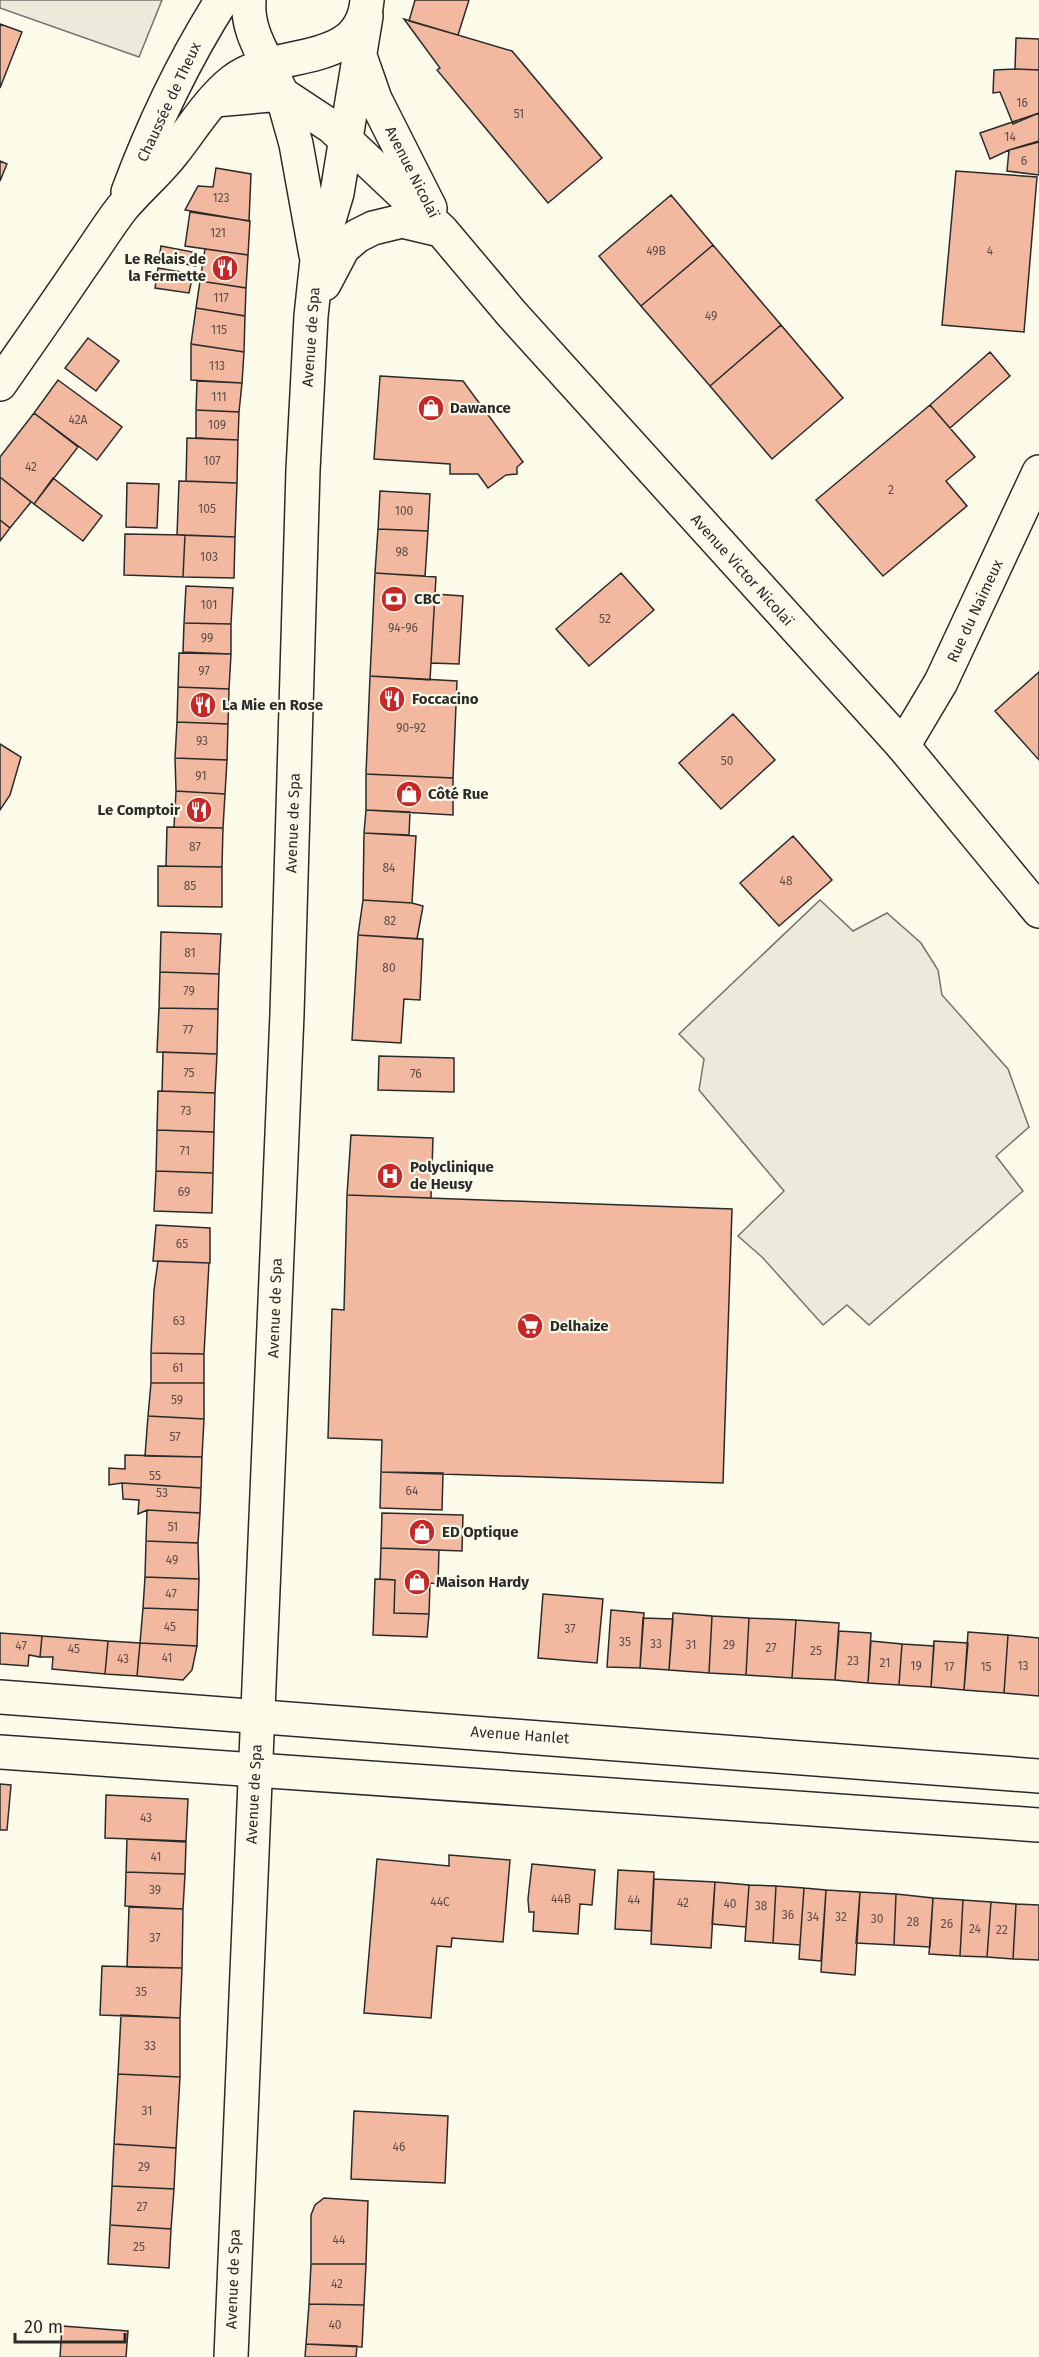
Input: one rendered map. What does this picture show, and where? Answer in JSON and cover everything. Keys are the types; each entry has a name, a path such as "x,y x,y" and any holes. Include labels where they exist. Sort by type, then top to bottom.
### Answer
{"main road":[{"name":"Chaussée de Theux","path":"122,208 147,141 182,69 222,0"},
{"name":"Avenue de Spa","path":"249,0 248,11 253,33 267,63 270,95 296,144 317,260"},
{"name":"Avenue de Spa","path":"231,2357 288,1002 303,470 310,316 317,260 338,193 366,8"},
{"path":"267,63 323,53 344,43 366,8"},
{"name":"Avenue Nicolaï","path":"360,57 375,99 442,231"},
{"name":"Chaussée de Theux","path":"0,384 122,208 172,154 202,112 233,81 267,63"},
{"path":"215,100 270,95"},
{"name":"Avenue Nicolaï","path":"270,95 332,127 442,231"},
{"path":"310,316 330,269 343,248 357,236 373,228 402,221 442,231"},
{"name":"Avenue Victor Nicolaï","path":"442,231 512,313 903,746 1039,911"},
{"name":"Rue du Naimeux","path":"903,746 946,672 1039,472"},
{"name":"Avenue Hanlet","path":"0,1697 1039,1776"},
{"path":"0,1752 1039,1825"}],"shaded area":[{"path":"0,0 162,0 139,57 0,8"},
{"path":"820,900 853,931 887,913 921,943 938,970 942,995 1008,1069 1029,1127 996,1156 1023,1191 869,1325 847,1305 823,1325 762,1257 738,1236 784,1191 699,1090 704,1059 679,1034"}],"building":[{"path":"415,0 469,0 458,35 409,21"},
{"path":"404,19 512,51 602,158 548,203 437,70 440,68"},
{"path":"0,24 22,32 0,88"},
{"path":"1016,38 1039,39 1039,70 1015,69"},
{"path":"994,70 1039,70 1039,113 1013,124 1000,92 993,93"},
{"path":"1039,113 1039,141 1009,150 990,159 980,133"},
{"path":"1039,142 1039,175 1007,171 1009,150"},
{"path":"0,161 7,164 0,181"},
{"path":"216,168 251,174 249,221 185,210 198,186 213,187"},
{"path":"956,171 1037,177 1024,332 942,325"},
{"path":"671,195 713,245 641,306 599,256"},
{"path":"190,212 250,221 248,255 185,246"},
{"path":"713,245 781,325 710,386 641,306"},
{"path":"161,246 198,253 196,266 159,259"},
{"name":"Le Relais de la Fermette","path":"205,249 248,255 246,288 200,281"},
{"path":"158,268 193,274 189,293 155,288"},
{"path":"200,281 246,288 245,316 196,308"},
{"path":"196,308 245,316 244,352 191,344"},
{"path":"781,325 843,398 772,459 710,386"},
{"path":"88,338 119,361 96,391 65,368"},
{"path":"191,344 244,352 242,383 191,380"},
{"path":"990,352 1010,376 950,428 930,405"},
{"name":"Dawance","path":"380,376 463,381 523,462 517,467 517,474 506,475 488,488 478,474 450,474 450,464 374,459"},
{"path":"58,380 122,427 97,460 34,413"},
{"path":"197,381 242,383 239,412 196,410"},
{"path":"930,405 975,457 946,481 967,506 883,576 816,500"},
{"path":"196,410 239,412 238,440 196,438"},
{"path":"34,413 78,447 34,504 0,477 0,457"},
{"path":"187,438 238,440 237,483 186,481"},
{"path":"0,477 31,502 10,528 0,520"},
{"path":"53,478 102,516 83,541 34,504"},
{"path":"179,481 237,483 235,537 177,535"},
{"path":"127,483 159,484 157,528 126,527"},
{"path":"380,491 430,494 428,531 378,529"},
{"path":"0,520 10,528 0,541"},
{"path":"378,529 428,531 425,576 375,573"},
{"path":"125,534 185,535 183,577 124,575"},
{"path":"185,535 235,537 234,578 183,577"},
{"path":"375,573 436,577 430,680 370,676"},
{"path":"621,573 654,610 589,666 556,629"},
{"path":"186,586 233,588 231,624 184,623"},
{"path":"435,594 463,596 459,664 431,663"},
{"path":"184,623 231,624 231,654 183,652"},
{"path":"179,653 231,654 229,689 178,687"},
{"path":"1039,672 1039,760 995,711"},
{"path":"370,676 457,681 453,778 366,774"},
{"name":"La Mie en Rose","path":"178,687 229,689 228,724 177,722"},
{"path":"733,714 775,760 721,809 679,763"},
{"path":"177,722 228,724 227,760 175,758"},
{"path":"0,744 21,757 10,795 0,810"},
{"path":"175,758 227,760 225,794 176,791"},
{"name":"Côté Rue","path":"366,774 453,778 453,815 366,810"},
{"name":"Le Comptoir","path":"176,791 225,794 223,828 174,827"},
{"path":"366,810 410,812 409,835 364,833"},
{"path":"167,827 223,828 222,867 166,866"},
{"path":"364,833 416,836 412,903 363,900"},
{"path":"793,836 832,880 779,926 740,883"},
{"path":"158,866 222,867 222,907 158,906"},
{"path":"363,900 412,903 423,906 417,939 358,935"},
{"path":"161,932 221,934 219,974 160,972"},
{"path":"358,935 423,939 420,1000 404,999 401,1043 352,1040"},
{"path":"160,972 219,974 218,1009 159,1008"},
{"path":"159,1008 218,1009 217,1054 157,1052"},
{"path":"163,1052 217,1054 215,1093 162,1091"},
{"path":"379,1056 454,1058 454,1092 378,1090"},
{"path":"158,1091 215,1093 214,1132 157,1130"},
{"path":"157,1130 214,1132 213,1173 156,1171"},
{"name":"Polyclinique de Heusy","path":"351,1135 433,1138 431,1198 347,1195"},
{"path":"156,1171 213,1173 212,1213 154,1211"},
{"name":"Delhaize","path":"347,1195 732,1209 723,1483 381,1472 382,1440 328,1438 332,1309 344,1310"},
{"path":"156,1225 210,1228 210,1263 153,1261"},
{"path":"158,1261 209,1263 204,1354 151,1353"},
{"path":"151,1353 204,1354 204,1383 151,1383"},
{"path":"151,1383 204,1383 204,1419 148,1416"},
{"path":"148,1416 204,1419 202,1457 145,1456"},
{"path":"125,1455 202,1457 201,1488 122,1483 109,1485 109,1468 125,1469"},
{"path":"381,1472 443,1473 442,1510 380,1508"},
{"path":"122,1483 201,1488 200,1513 147,1510 138,1514 139,1500 123,1499"},
{"path":"147,1510 200,1513 198,1543 146,1541"},
{"name":"ED Optique","path":"382,1513 463,1515 462,1551 381,1548"},
{"path":"146,1541 198,1543 199,1579 145,1577"},
{"name":"Maison Hardy","path":"381,1548 439,1550 438,1584 430,1583 429,1614 394,1613 395,1580 380,1579"},
{"path":"145,1577 199,1579 198,1610 143,1608"},
{"path":"375,1579 395,1580 394,1613 429,1614 427,1637 373,1635"},
{"path":"543,1594 603,1599 597,1663 538,1658"},
{"path":"143,1608 198,1610 197,1646 140,1643"},
{"path":"611,1610 644,1613 640,1668 607,1667"},
{"path":"673,1613 712,1616 709,1673 669,1670"},
{"path":"712,1616 749,1618 746,1675 709,1673"},
{"path":"643,1618 673,1619 669,1670 640,1668"},
{"path":"749,1618 796,1620 792,1678 746,1675"},
{"path":"796,1620 839,1623 835,1680 792,1678"},
{"path":"839,1631 871,1633 868,1683 835,1680"},
{"path":"968,1632 1008,1635 1004,1693 964,1690"},
{"path":"0,1633 42,1636 40,1657 29,1655 28,1666 0,1664"},
{"path":"1008,1635 1039,1638 1039,1696 1004,1693"},
{"path":"42,1636 108,1641 105,1674 52,1669 53,1657 40,1657"},
{"path":"108,1641 140,1643 137,1676 105,1674"},
{"path":"871,1641 902,1644 899,1685 868,1683"},
{"path":"934,1641 968,1643 964,1690 931,1687"},
{"path":"140,1643 197,1646 192,1670 183,1680 137,1676"},
{"path":"902,1644 934,1646 931,1687 899,1685"},
{"path":"0,1784 11,1785 7,1830 0,1830"},
{"path":"106,1795 188,1799 186,1841 105,1838"},
{"path":"127,1839 186,1842 185,1874 126,1872"},
{"path":"449,1855 510,1860 503,1942 452,1938 451,1947 437,1946 431,2018 364,2013 377,1859 449,1866"},
{"path":"532,1864 595,1870 592,1905 580,1904 578,1934 533,1931 534,1912 529,1912 528,1899"},
{"path":"618,1870 654,1872 651,1931 615,1929"},
{"path":"126,1872 185,1874 183,1909 125,1906"},
{"path":"654,1879 715,1882 711,1948 651,1944"},
{"path":"715,1882 749,1885 746,1927 712,1924"},
{"path":"749,1885 776,1886 773,1943 745,1941"},
{"path":"776,1886 804,1888 800,1945 773,1943"},
{"path":"804,1888 826,1890 821,1961 799,1959"},
{"path":"826,1890 860,1892 855,1975 821,1972"},
{"path":"860,1892 896,1894 894,1945 856,1943"},
{"path":"896,1894 933,1898 930,1947 894,1945"},
{"path":"933,1898 963,1900 960,1956 929,1954"},
{"path":"963,1900 991,1902 987,1957 960,1956"},
{"path":"991,1902 1016,1904 1013,1959 987,1957"},
{"path":"1016,1904 1039,1905 1039,1960 1013,1959"},
{"path":"129,1907 183,1909 182,1968 127,1967"},
{"path":"102,1966 182,1968 180,2018 100,2015"},
{"path":"121,2015 180,2018 180,2077 118,2074"},
{"path":"118,2074 180,2077 176,2148 114,2144"},
{"path":"354,2111 448,2116 445,2183 351,2179"},
{"path":"114,2144 176,2148 174,2189 112,2186"},
{"path":"112,2186 174,2189 171,2229 110,2225"},
{"path":"324,2198 368,2201 366,2264 311,2264 311,2215 315,2205"},
{"path":"110,2225 171,2229 169,2268 108,2264"},
{"path":"311,2264 366,2264 364,2305 309,2304"},
{"path":"309,2304 364,2305 362,2347 306,2344"},
{"path":"62,2326 128,2331 126,2357 60,2357"},
{"path":"306,2344 357,2346 356,2357 305,2357"}],"place":[{"name":"Le Relais de la Fermette","path":"225,268"},
{"name":"Dawance","path":"431,408"},
{"name":"CBC","path":"394,599"},
{"name":"Foccacino","path":"392,699"},
{"name":"La Mie en Rose","path":"203,705"},
{"name":"Côté Rue","path":"409,794"},
{"name":"Le Comptoir","path":"199,810"},
{"name":"Polyclinique de Heusy","path":"390,1176"},
{"name":"Delhaize","path":"530,1326"},
{"name":"ED Optique","path":"422,1532"},
{"name":"Maison Hardy","path":"417,1582"}]}
